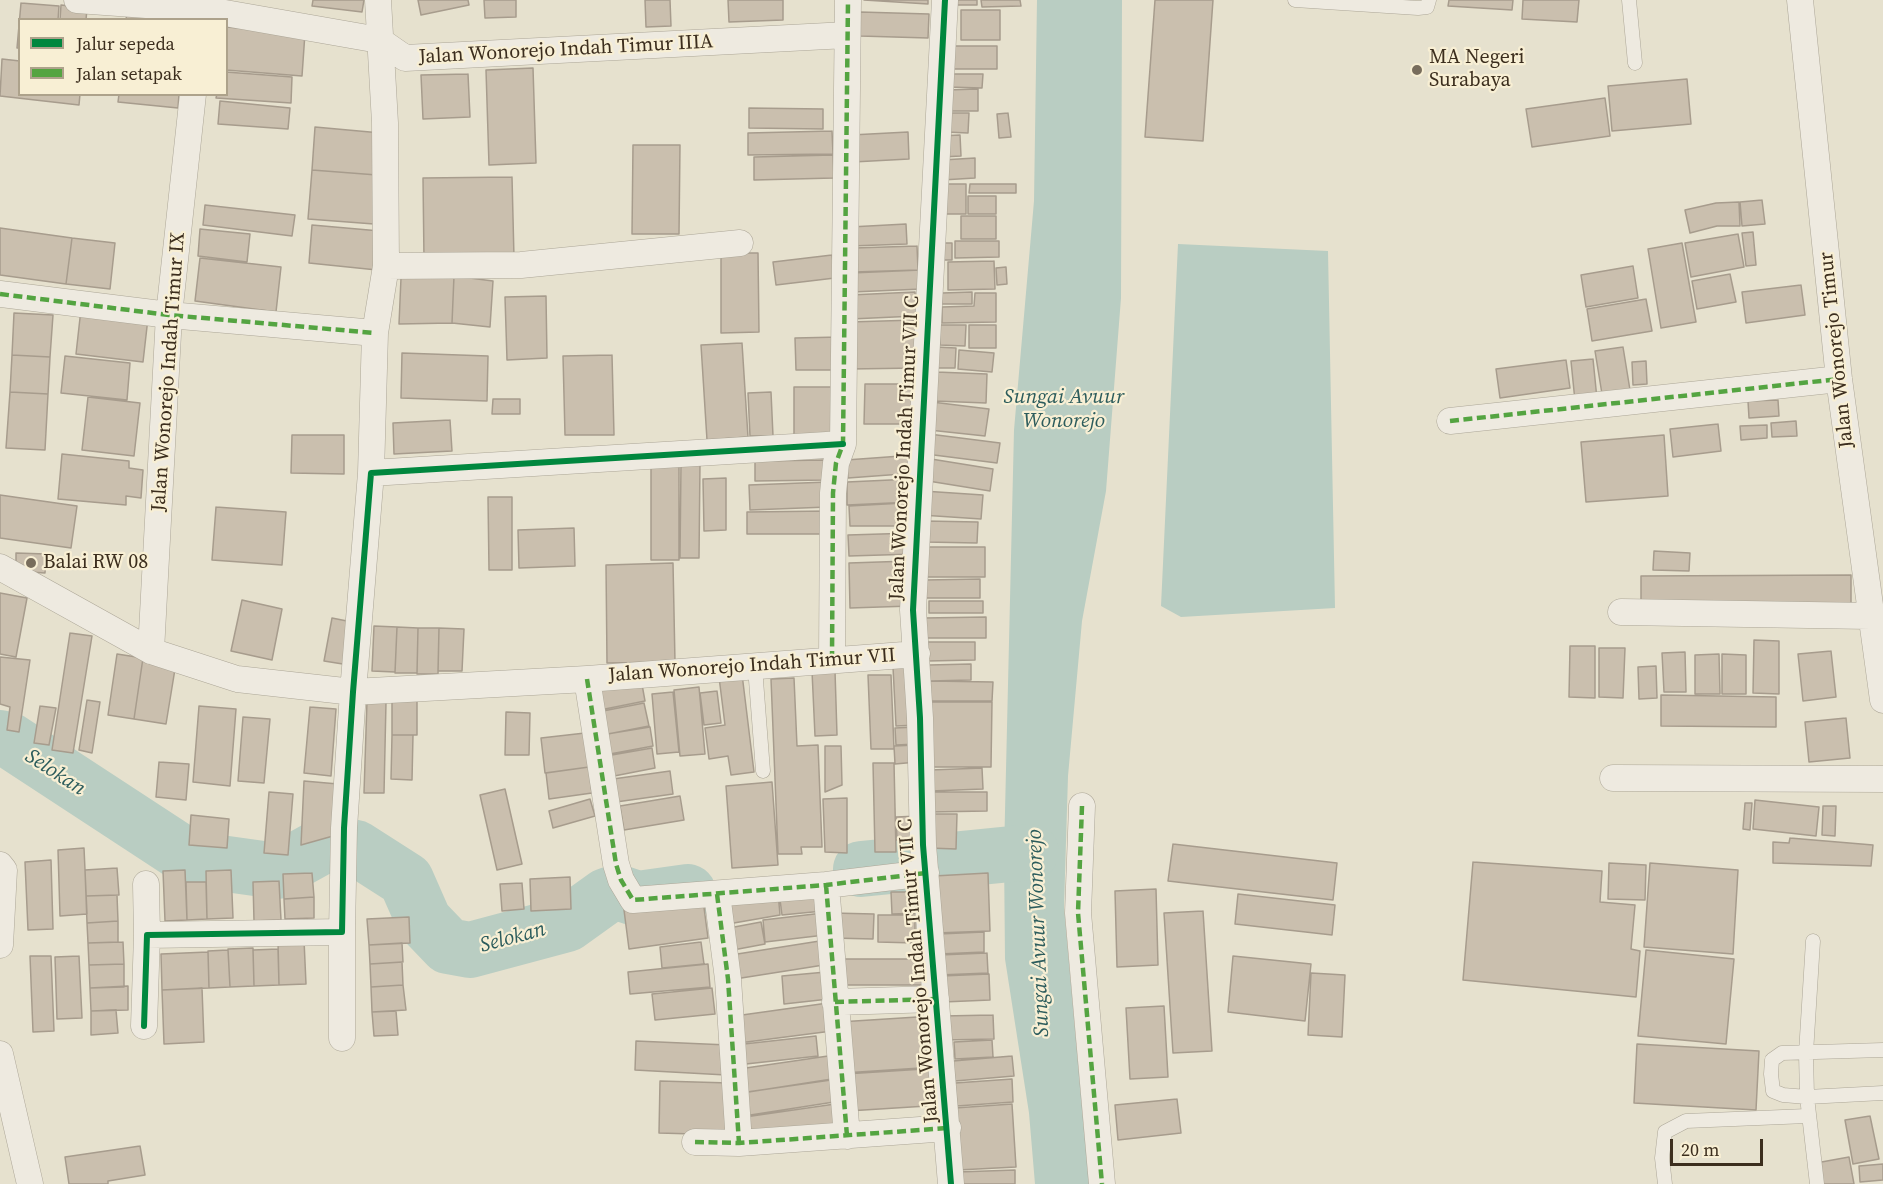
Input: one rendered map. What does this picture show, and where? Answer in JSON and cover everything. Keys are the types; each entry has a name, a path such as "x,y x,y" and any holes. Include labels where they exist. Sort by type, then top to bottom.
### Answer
{"street":[{"name":"Jalan Wonorejo Indah Timur IIIA","path":"77,0 205,7 379,40 405,58 847,36"},
{"path":"342,1038 345,828 353,692 371,473 375,333 386,266 385,123 378,0"},
{"path":"832,660 833,493 836,463 843,444 848,0"},
{"name":"Jalan Wonorejo Indah Timur VII C","path":"945,0 914,587 925,861 951,1184"},
{"name":"Jalan Wonorejo Timur","path":"1800,0 1839,379 1883,700"},
{"name":"Jalan Wonorejo Indah Timur IX","path":"151,651 169,315 193,96"},
{"path":"386,266 521,265 740,243"},
{"path":"0,294 169,315 375,333"},
{"path":"1450,421 1839,379"},
{"path":"371,473 843,444"},
{"name":"Jalan Wonorejo Indah Timur VII","path":"0,567 151,651 237,679 353,692 587,679 917,654"},
{"path":"1621,612 1870,615"},
{"name":"Jalan Wonorejo Indah Timur VII","path":"587,679 616,864 629,894 717,894 826,885 925,861"},
{"path":"1613,778 1883,779"},
{"path":"1082,806 1078,913 1102,1184"},
{"path":"0,865 4,870 0,945"},
{"path":"144,1026 146,884"},
{"path":"826,885 848,1136"},
{"path":"717,894 728,979 739,1143"},
{"path":"147,935 342,932"},
{"path":"835,1002 936,999"},
{"path":"0,1054 30,1184"},
{"path":"695,1142 739,1143 948,1128"}],"lane":[{"path":"1295,0 1418,8 1427,7 1429,0"},
{"path":"1629,0 1635,63"},
{"path":"755,667 763,771"},
{"path":"1814,941 1806,1053 1807,1116 1817,1184"},
{"path":"1883,1050 1782,1053 1772,1060 1771,1074 1773,1091 1783,1095 1807,1097 1883,1093"},
{"path":"1665,1184 1662,1158 1665,1132 1686,1121 1807,1116"}],"water":[{"name":"Sungai Avuur Wonorejo","path":"1037,0 1122,0 1121,298 1106,491 1082,621 1068,776 1064,907 1089,1184 1035,1184 1029,1113 1005,959 1004,854 1014,430 1034,201"},
{"path":"1178,244 1328,251 1335,608 1181,617 1161,606"}],"building":[{"path":"313,0 364,0 362,12 312,6"},
{"path":"418,0 468,0 469,5 421,15"},
{"path":"484,0 516,0 516,17 485,18"},
{"path":"645,0 670,0 671,26 646,27"},
{"path":"728,0 783,0 783,20 729,22"},
{"path":"864,0 928,0 928,4"},
{"path":"952,0 977,0 977,5 952,5"},
{"path":"981,0 1020,0 1021,6 982,7"},
{"path":"1155,0 1213,0 1203,141 1145,137"},
{"path":"1449,0 1513,0 1512,10 1448,6"},
{"path":"1523,0 1579,0 1577,22 1522,19"},
{"path":"21,3 59,6 58,18 20,18"},
{"path":"61,5 87,8 86,18 60,18"},
{"path":"961,10 1000,10 1000,40 961,40"},
{"path":"127,12 172,18 126,18"},
{"path":"860,12 929,14 928,38 860,36"},
{"path":"228,27 305,33 302,76 228,70"},
{"path":"947,46 997,46 997,69 948,69"},
{"path":"2,59 18,61 18,96 80,96 79,105 0,96"},
{"path":"533,68 536,163 489,165 486,70"},
{"path":"228,72 292,77 291,103 216,98 216,96 228,96"},
{"path":"468,74 470,117 423,119 421,75"},
{"path":"947,74 983,74 982,88 948,87"},
{"path":"1687,79 1691,124 1612,131 1608,86"},
{"path":"978,89 978,111 946,111 946,90"},
{"path":"119,96 179,96 178,108 118,102"},
{"path":"1605,98 1610,136 1532,147 1526,109"},
{"path":"220,101 290,108 288,129 218,124"},
{"path":"749,108 823,109 823,129 749,128"},
{"path":"946,113 969,113 968,133 946,132"},
{"path":"1008,113 1011,137 999,138 997,114"},
{"path":"315,127 381,133 377,175 312,170"},
{"path":"832,131 833,154 748,155 748,133"},
{"path":"908,132 909,159 853,162 851,135"},
{"path":"960,135 961,156 941,157 940,136"},
{"path":"633,145 680,145 679,234 632,234"},
{"path":"833,155 834,178 754,180 754,157"},
{"path":"975,158 975,178 942,180 942,160"},
{"path":"312,170 377,175 374,224 308,219"},
{"path":"512,177 514,258 424,260 423,178"},
{"path":"939,184 966,184 966,214 939,214"},
{"path":"970,184 1016,184 1016,193 969,193"},
{"path":"968,196 996,196 996,214 968,214"},
{"path":"1762,200 1765,224 1742,226 1740,202"},
{"path":"1739,202 1740,226 1717,226 1690,233 1685,210 1716,203"},
{"path":"205,205 295,215 292,236 203,225"},
{"path":"961,216 996,216 996,239 961,239"},
{"path":"906,224 907,244 851,246 850,227"},
{"path":"312,225 380,231 377,270 309,263"},
{"path":"0,228 72,238 66,284 0,275"},
{"path":"200,229 250,234 247,262 198,256"},
{"path":"1753,232 1756,265 1746,266 1742,233"},
{"path":"1738,234 1744,267 1691,277 1685,243"},
{"path":"72,238 115,243 110,289 66,284"},
{"path":"955,241 999,241 999,257 955,258"},
{"path":"940,243 952,243 952,260 941,260"},
{"path":"1682,243 1696,322 1661,328 1648,249"},
{"path":"917,246 918,270 854,272 854,248"},
{"path":"721,253 758,253 759,332 721,333"},
{"path":"832,255 835,278 776,285 773,262"},
{"path":"200,258 281,267 276,312 195,301"},
{"path":"994,261 995,289 948,290 948,262"},
{"path":"1633,266 1638,298 1586,307 1581,275"},
{"path":"1006,267 1007,284 997,285 996,268"},
{"path":"921,270 922,289 852,292 851,273"},
{"path":"1730,274 1736,302 1697,309 1692,281"},
{"path":"454,276 452,323 399,324 401,278"},
{"path":"454,276 493,281 490,327 452,323"},
{"path":"1801,285 1805,315 1746,323 1742,292"},
{"path":"915,292 916,316 851,319 850,295"},
{"path":"972,292 972,304 942,304 942,293"},
{"path":"975,293 996,293 996,322 942,323 942,307 974,306"},
{"path":"546,296 547,358 507,360 505,297"},
{"path":"1646,299 1652,331 1592,341 1587,309"},
{"path":"81,309 148,318 143,362 76,354"},
{"path":"14,313 53,315 50,357 12,355"},
{"path":"916,320 917,368 850,369 849,322"},
{"path":"940,325 966,325 965,346 940,345"},
{"path":"969,325 996,325 996,348 969,348"},
{"path":"840,337 841,370 796,370 795,338"},
{"path":"742,343 748,437 707,440 701,345"},
{"path":"936,347 956,348 955,368 936,368"},
{"path":"1623,347 1630,390 1602,394 1595,351"},
{"path":"959,350 994,353 992,372 958,369"},
{"path":"402,353 488,356 487,401 401,398"},
{"path":"12,355 50,357 48,394 10,392"},
{"path":"612,355 614,435 565,435 563,356"},
{"path":"65,356 130,363 127,400 61,393"},
{"path":"1593,359 1597,399 1575,401 1571,361"},
{"path":"1566,360 1570,388 1500,398 1496,369"},
{"path":"1646,361 1647,384 1633,385 1632,362"},
{"path":"936,372 987,374 986,403 934,401"},
{"path":"865,384 917,384 917,424 864,424"},
{"path":"794,387 842,387 842,440 794,441"},
{"path":"10,392 48,394 45,450 6,448"},
{"path":"771,392 773,436 750,436 748,393"},
{"path":"88,397 140,403 134,456 82,450"},
{"path":"493,399 520,399 520,414 492,414"},
{"path":"1778,400 1779,416 1749,418 1748,401"},
{"path":"932,402 989,409 985,436 929,430"},
{"path":"450,420 452,451 394,454 393,423"},
{"path":"1796,421 1797,436 1772,437 1771,423"},
{"path":"1718,424 1721,451 1673,457 1670,429"},
{"path":"1767,425 1767,438 1741,440 1740,426"},
{"path":"929,434 1000,443 997,463 926,454"},
{"path":"292,435 344,435 344,474 291,473"},
{"path":"1664,435 1668,496 1586,502 1581,442"},
{"path":"62,454 129,461 129,468 143,470 141,498 126,496 126,505 58,499"},
{"path":"915,455 916,473 848,478 846,460"},
{"path":"925,458 993,469 990,491 922,480"},
{"path":"827,460 827,480 755,481 755,461"},
{"path":"651,463 679,463 679,560 651,560"},
{"path":"681,463 700,463 699,558 680,558"},
{"path":"726,478 726,530 704,531 703,479"},
{"path":"912,479 913,502 847,505 847,482"},
{"path":"828,482 828,507 750,510 749,485"},
{"path":"923,491 983,495 981,519 921,515"},
{"path":"0,495 77,506 71,548 0,538"},
{"path":"488,497 512,497 512,570 489,570"},
{"path":"904,503 904,526 850,526 849,506"},
{"path":"216,507 286,512 282,565 212,560"},
{"path":"829,511 829,534 747,534 747,512"},
{"path":"925,521 978,522 977,543 925,542"},
{"path":"574,528 575,566 519,568 518,530"},
{"path":"914,533 915,554 849,556 848,535"},
{"path":"923,547 985,547 985,577 923,577"},
{"path":"1654,551 1690,553 1689,571 1653,570"},
{"name":"Balai RW 08","path":"16,553 46,554 45,573 16,571"},
{"path":"909,561 911,606 850,608 849,563"},
{"path":"673,563 675,662 607,663 606,565"},
{"path":"1851,575 1851,604 1641,605 1641,576"},
{"path":"980,579 980,598 926,598 925,580"},
{"path":"0,593 27,598 16,657 0,654"},
{"path":"242,600 282,609 272,660 231,651"},
{"path":"929,601 983,601 983,613 929,613"},
{"path":"986,617 986,638 924,638 924,618"},
{"path":"332,618 357,623 349,665 324,661"},
{"path":"374,626 397,627 395,672 372,671"},
{"path":"397,627 418,628 417,673 395,673"},
{"path":"418,628 439,628 438,674 417,674"},
{"path":"439,628 464,629 462,671 438,671"},
{"path":"70,633 92,636 73,753 52,750"},
{"path":"1754,640 1779,641 1779,694 1753,693"},
{"path":"928,642 975,642 975,660 927,661"},
{"path":"1570,646 1595,646 1595,698 1569,697"},
{"path":"1599,648 1625,648 1623,698 1599,697"},
{"path":"1831,651 1836,697 1803,701 1798,654"},
{"path":"1685,652 1686,692 1664,692 1662,653"},
{"path":"117,654 143,658 134,719 108,715"},
{"path":"1719,654 1720,694 1695,694 1695,655"},
{"path":"1722,654 1746,655 1746,694 1722,694"},
{"path":"0,657 30,660 19,732 7,730 10,707 0,704"},
{"path":"143,658 176,663 166,724 134,719"},
{"path":"971,664 971,680 930,681 929,665"},
{"path":"915,666 918,725 896,726 893,667"},
{"path":"1656,666 1657,698 1639,699 1638,667"},
{"path":"812,671 835,671 837,735 815,736"},
{"path":"742,674 754,772 731,775 728,756 709,759 705,728 725,725 719,677"},
{"path":"868,675 891,675 894,749 871,749"},
{"path":"794,678 797,746 818,745 822,847 801,847 802,854 778,854 771,679"},
{"path":"641,679 645,701 600,710 596,688"},
{"path":"930,681 993,682 992,701 930,701"},
{"path":"699,687 705,754 680,756 674,690"},
{"path":"717,691 721,723 704,725 700,693"},
{"path":"673,692 679,752 657,754 652,694"},
{"path":"1661,695 1776,697 1776,727 1661,726"},
{"path":"392,698 417,698 417,735 392,735"},
{"path":"87,700 100,702 92,753 79,750"},
{"path":"367,701 386,702 384,793 364,793"},
{"path":"930,702 992,702 991,767 930,767"},
{"path":"644,703 649,726 608,734 603,711"},
{"path":"40,706 56,708 49,745 34,743"},
{"path":"199,706 236,709 230,786 193,782"},
{"path":"310,707 336,709 331,776 304,773"},
{"path":"506,712 530,713 529,755 505,755"},
{"path":"243,717 270,719 264,783 238,781"},
{"path":"1846,718 1850,758 1809,762 1805,722"},
{"path":"650,727 653,746 610,754 607,734"},
{"path":"916,727 917,744 896,745 895,728"},
{"path":"585,733 589,767 545,773 541,738"},
{"path":"392,735 413,735 412,780 391,779"},
{"path":"916,745 917,762 895,764 894,746"},
{"path":"825,746 841,746 842,785 825,792"},
{"path":"652,748 655,768 609,777 606,756"},
{"path":"159,762 189,764 186,800 156,797"},
{"path":"873,763 894,763 896,852 875,852"},
{"path":"589,767 592,793 549,799 546,773"},
{"path":"982,768 983,789 931,791 930,770"},
{"path":"670,771 673,794 616,802 613,779"},
{"path":"304,781 338,784 333,836 301,845"},
{"path":"772,782 778,865 732,868 726,786"},
{"path":"505,789 522,864 497,870 480,795"},
{"path":"269,792 293,794 288,855 264,853"},
{"path":"930,792 987,792 987,811 930,812"},
{"path":"680,796 684,820 624,830 620,806"},
{"path":"847,798 847,853 825,852 823,799"},
{"path":"590,799 595,816 553,828 549,811"},
{"path":"1755,800 1819,807 1816,836 1753,829"},
{"path":"1745,803 1752,803 1750,830 1743,829"},
{"path":"1823,806 1836,806 1835,836 1822,835"},
{"path":"930,814 957,814 956,849 929,848"},
{"path":"191,815 229,819 227,848 189,845"},
{"path":"919,816 920,839 897,840 896,817"},
{"path":"1790,838 1873,845 1871,866 1773,863 1773,842 1789,843"},
{"path":"1173,844 1337,863 1333,900 1168,881"},
{"path":"84,848 87,914 60,916 58,850"},
{"path":"51,860 53,929 28,930 25,862"},
{"path":"1473,862 1602,871 1600,902 1635,905 1631,949 1640,951 1636,997 1463,980"},
{"path":"1609,863 1646,865 1645,900 1608,899"},
{"path":"1650,863 1738,870 1733,954 1644,947"},
{"path":"117,868 119,895 86,896 85,870"},
{"path":"185,870 187,920 165,921 163,871"},
{"path":"231,870 233,918 207,919 206,871"},
{"path":"312,873 314,897 284,899 283,874"},
{"path":"988,873 990,931 936,933 934,876"},
{"path":"570,877 571,909 531,911 530,879"},
{"path":"279,881 281,920 254,921 253,882"},
{"path":"186,882 206,882 207,919 187,920"},
{"path":"522,883 524,909 502,911 500,884"},
{"path":"821,888 823,911 782,915 779,892"},
{"path":"1156,889 1158,965 1117,967 1115,891"},
{"path":"778,892 780,915 728,924 724,902"},
{"path":"891,892 919,892 920,913 892,914"},
{"path":"1238,894 1335,905 1332,935 1235,924"},
{"path":"117,895 118,921 87,923 86,896"},
{"path":"314,897 314,918 285,919 284,899"},
{"path":"703,900 708,938 629,949 624,910"},
{"path":"1203,911 1212,1051 1173,1053 1164,913"},
{"path":"823,913 825,935 765,942 763,920"},
{"path":"832,913 874,914 873,939 832,938"},
{"path":"878,915 915,915 915,943 878,942"},
{"path":"409,917 410,943 369,945 367,919"},
{"path":"118,921 118,942 88,943 87,923"},
{"path":"761,922 765,944 733,950 729,928"},
{"path":"984,932 984,952 939,954 939,934"},
{"path":"304,940 306,984 279,985 278,941"},
{"path":"826,940 830,964 735,979 731,955"},
{"path":"123,942 124,964 89,965 88,943"},
{"path":"701,942 704,964 662,968 660,947"},
{"path":"402,943 403,962 370,964 369,945"},
{"path":"253,948 254,986 230,987 228,949"},
{"path":"278,949 279,985 254,986 253,950"},
{"path":"228,950 230,987 209,988 208,951"},
{"path":"1646,950 1734,959 1726,1044 1638,1036"},
{"path":"208,952 209,988 162,990 161,954"},
{"path":"987,953 988,973 939,975 939,955"},
{"path":"30,956 51,956 54,1031 33,1032"},
{"path":"79,956 82,1018 57,1019 55,957"},
{"path":"1233,956 1311,964 1305,1021 1228,1012"},
{"path":"835,959 927,959 927,985 835,985"},
{"path":"402,962 403,985 371,987 370,964"},
{"path":"124,964 124,987 90,988 89,965"},
{"path":"708,964 710,987 630,994 628,972"},
{"path":"826,972 829,999 784,1004 782,976"},
{"path":"1311,973 1345,975 1342,1037 1308,1035"},
{"path":"989,974 990,1000 943,1002 941,976"},
{"path":"403,985 406,1010 372,1012 371,987"},
{"path":"128,986 128,1010 91,1011 90,988"},
{"path":"202,988 204,1042 164,1044 162,990"},
{"path":"712,988 715,1014 655,1020 652,994"},
{"path":"828,1003 832,1031 739,1043 735,1016"},
{"path":"1164,1006 1168,1077 1130,1079 1126,1008"},
{"path":"116,1010 118,1033 91,1035 91,1011"},
{"path":"396,1011 398,1035 374,1036 372,1012"},
{"path":"993,1015 994,1039 944,1040 943,1016"},
{"path":"933,1016 936,1067 843,1073 839,1022"},
{"path":"816,1036 818,1056 737,1065 735,1045"},
{"path":"992,1040 993,1057 955,1059 954,1042"},
{"path":"636,1041 728,1045 726,1075 635,1070"},
{"path":"1637,1044 1759,1051 1756,1110 1634,1103"},
{"path":"828,1056 832,1079 742,1093 739,1069"},
{"path":"1012,1056 1014,1076 955,1081 953,1061"},
{"path":"940,1068 943,1105 848,1111 845,1074"},
{"path":"1012,1079 1013,1102 957,1106 955,1083"},
{"path":"831,1080 834,1102 744,1116 740,1093"},
{"path":"660,1081 730,1083 729,1135 659,1133"},
{"path":"1177,1099 1181,1133 1118,1140 1115,1105"},
{"path":"835,1104 838,1126 748,1139 745,1117"},
{"path":"1012,1104 1016,1167 958,1170 955,1108"},
{"path":"1870,1116 1879,1159 1853,1164 1845,1120"},
{"path":"140,1146 145,1175 108,1181 108,1184 69,1184 65,1157"},
{"path":"1849,1157 1854,1184 1820,1184 1816,1163"},
{"path":"1883,1164 1883,1180 1860,1182 1859,1166"},
{"path":"1015,1170 1015,1184 959,1184 958,1172"}],"waterway":[{"name":"Selokan","path":"0,738 9,740 191,859 277,871 324,845 356,848 406,880 424,921 448,946 470,950 567,924 606,896 617,892 638,899 688,892"},
{"name":"Selokan","path":"861,869 1031,852"}],"marked path":[{"path":"832,660 833,493 836,463 843,444 848,0"},
{"path":"0,294 169,315 375,333"},
{"path":"1450,421 1839,379"},
{"path":"587,679 616,864 621,880 633,900 826,885 926,873"},
{"path":"1082,806 1078,913 1102,1184"},
{"path":"826,885 847,1136"},
{"path":"717,894 728,979 739,1143"},
{"path":"835,1002 936,999"},
{"path":"695,1142 739,1143 948,1128"}],"cycle path":[{"path":"945,0 913,610 920,718 923,845 951,1184"},
{"path":"144,1026 147,935 342,932 344,828 371,473 843,444"}],"place":[{"name":"MA Negeri Surabaya","path":"1417,70"},
{"name":"Balai RW 08","path":"31,563"}]}
